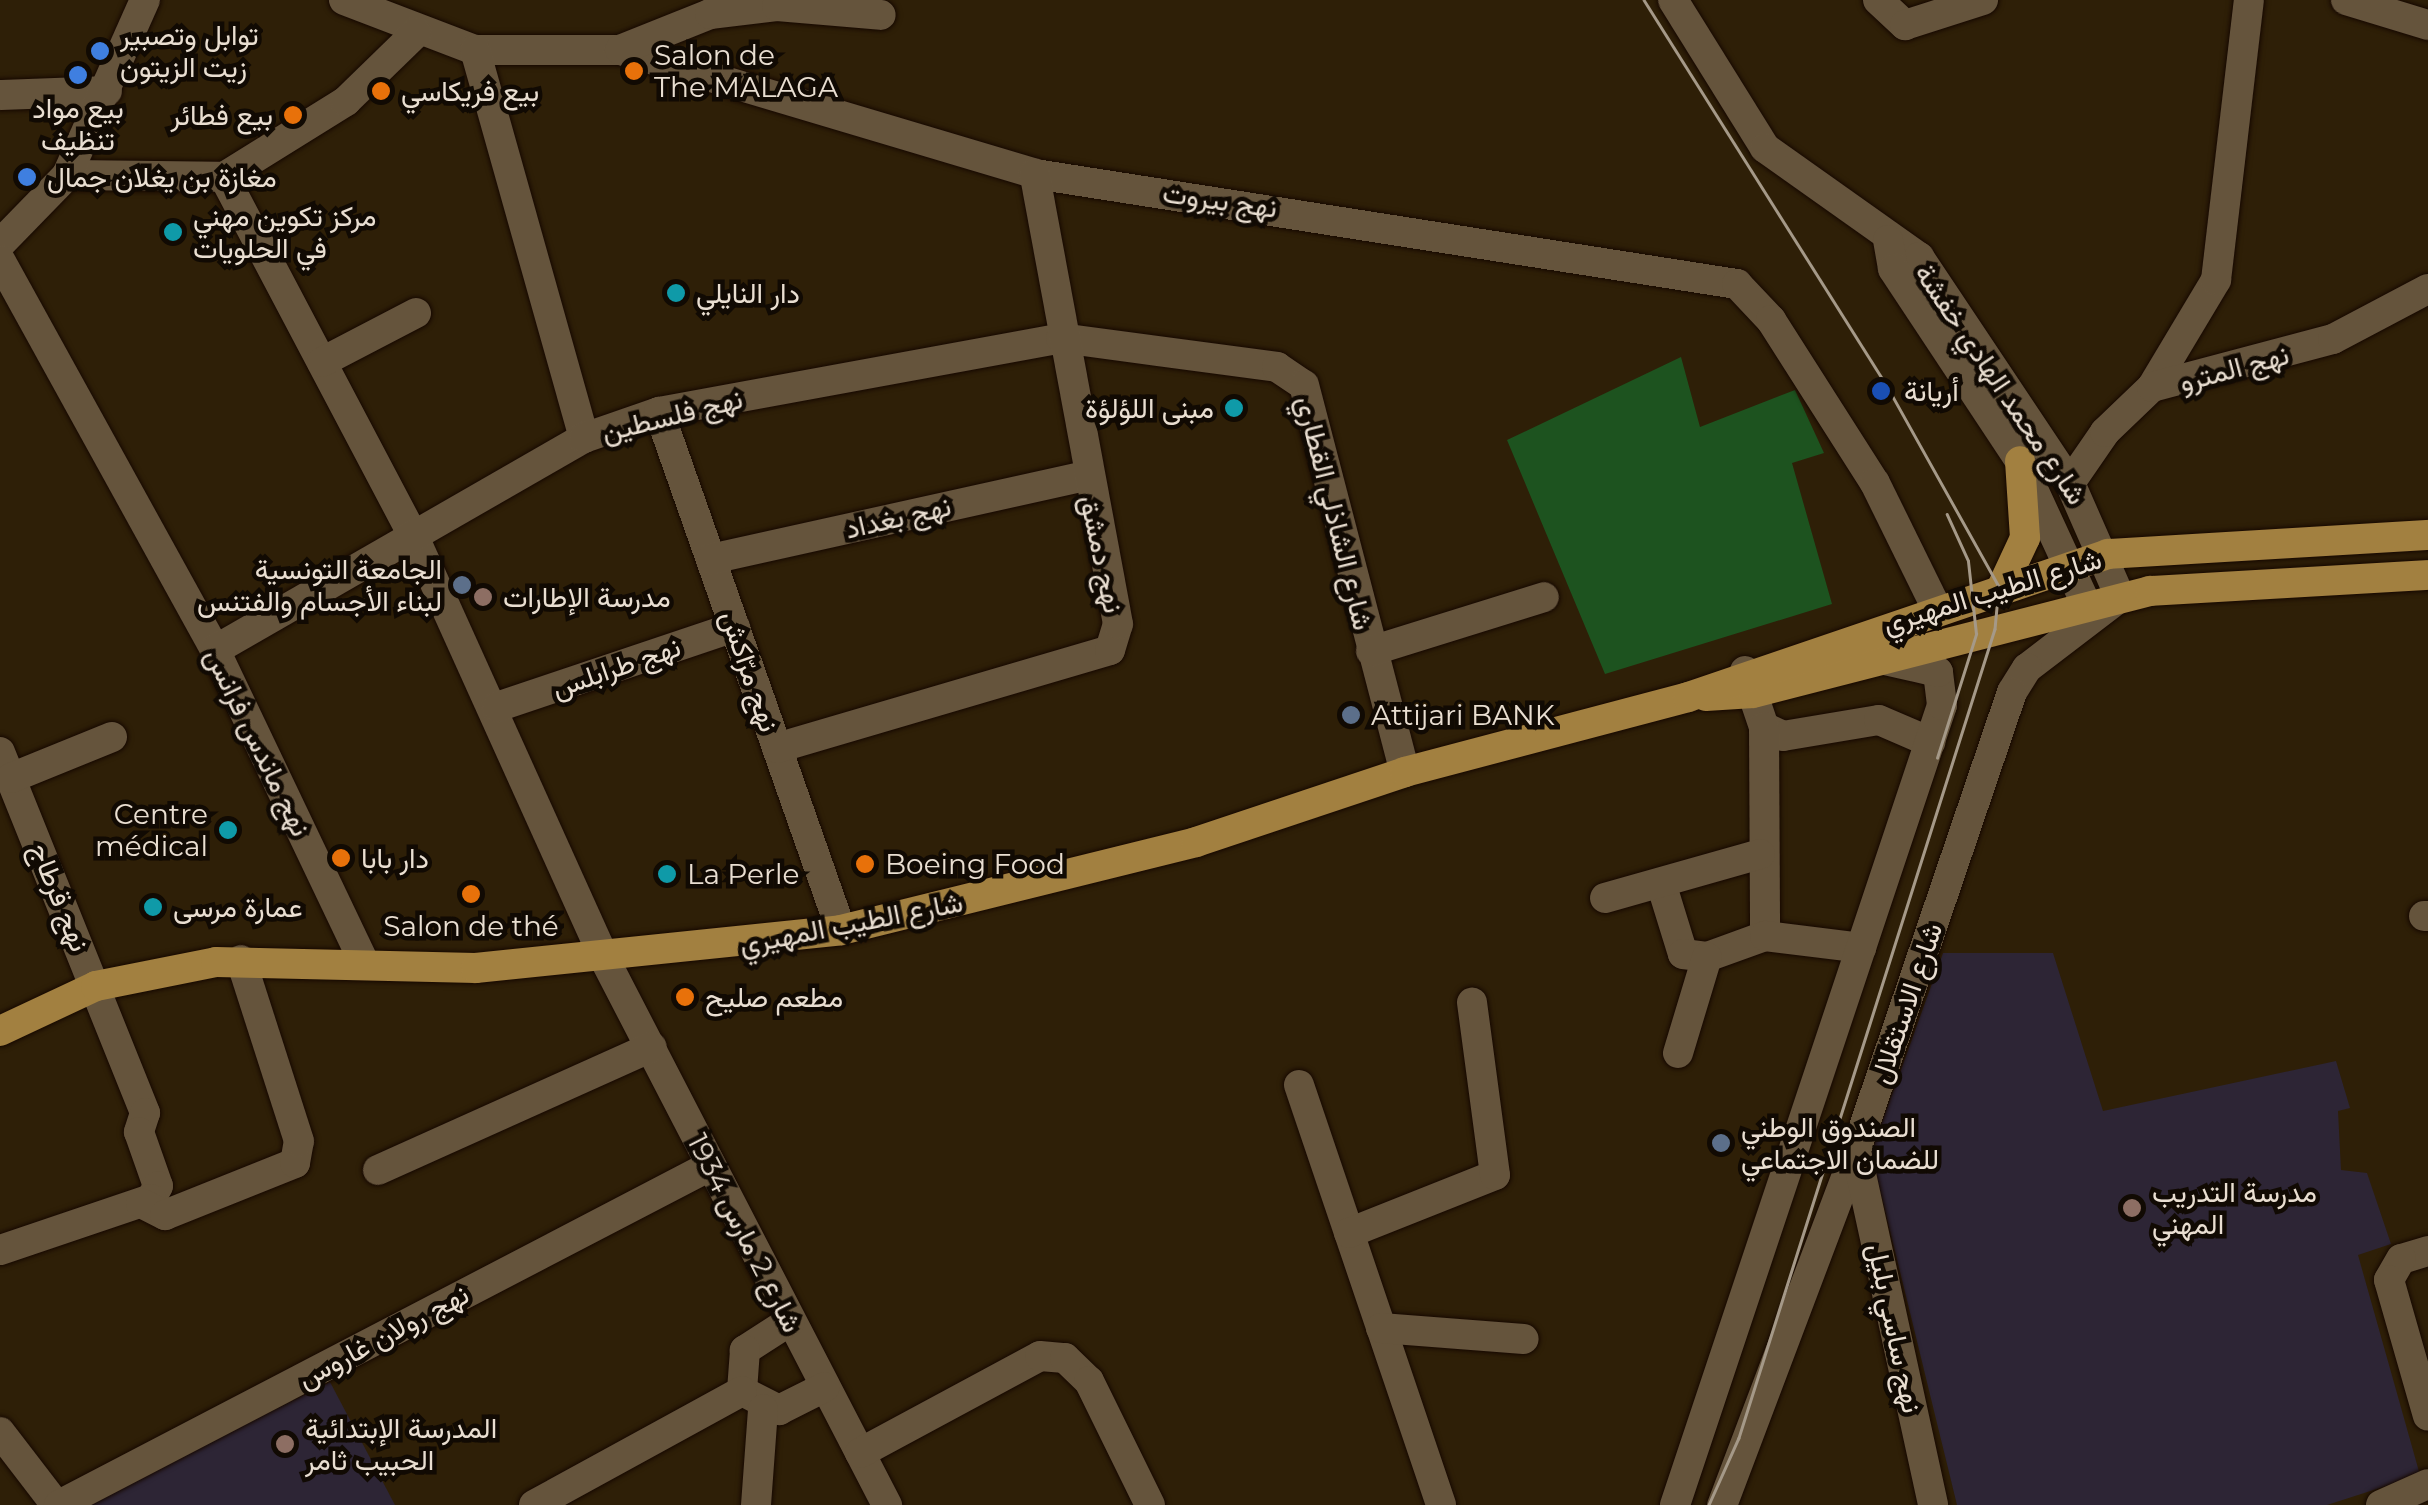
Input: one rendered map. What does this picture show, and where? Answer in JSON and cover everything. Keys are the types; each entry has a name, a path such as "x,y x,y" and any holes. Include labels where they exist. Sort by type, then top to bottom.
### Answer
{"main road":[{"path":"2003,586 2025,538 2020,461"},
{"name":"شارع الطيب المهيري","path":"1749,682 1936,607 2108,554 2428,535"},
{"name":"شارع الطيب المهيري","path":"0,1031 96,986 241,960 366,964 604,960 841,930 1196,842 1405,772 1688,697 1872,659 2120,597 2428,575"}],"street":[{"path":"0,244 67,176 145,0"},
{"name":"نهج بيروت","path":"344,0 416,33 475,50 620,50 1035,174 1736,284 1770,320 1875,483 1936,607"},
{"name":"شارع محمد الهادي خفشة","path":"1672,0 1765,148 1888,240 1919,257 2070,483 2108,554 2120,597"},
{"path":"1878,0 1905,25 1983,0"},
{"path":"2152,388 2216,280 2250,0"},
{"path":"2346,0 2428,25"},
{"path":"620,50 710,14 776,6 881,16"},
{"path":"67,176 224,177 346,101 416,33"},
{"path":"475,50 584,438"},
{"path":"0,96 107,90"},
{"name":"نهج دمشق","path":"777,748 1110,650 1118,624 1086,476 1035,174"},
{"name":"شارع 2 مارس 1934","path":"224,177 415,539 498,707 604,960 652,1047 708,1167 887,1505"},
{"name":"شارع محمد الهادي خفشة","path":"1888,240 1893,269 2020,461 2075,564 2087,606"},
{"name":"نهج ماندس فرانس","path":"0,260 215,650 366,964"},
{"name":"نهج المترو","path":"2070,483 2105,432 2152,388 2332,339 2428,288"},
{"path":"322,362 416,313"},
{"name":"نهج فلسطين","path":"215,650 415,539 584,438 659,412 1061,338"},
{"name":"شارع الشاذلي القطاري","path":"1061,338 1291,372 1304,385 1370,651 1405,772"},
{"name":"نهج مرّاكش","path":"659,412 841,930"},
{"name":"نهج بغداد","path":"711,559 1086,476"},
{"name":"شارع الشاذلي القطاري","path":"1370,651 1544,597"},
{"name":"شارع الاستقلال","path":"1722,1505 1856,1152 2012,692 2027,668 2120,597"},
{"name":"نهج طرابلس","path":"498,707 734,627"},
{"path":"1675,1505 1930,742 1943,692 1938,672 1872,659"},
{"path":"1749,682 1764,727 1760,854 1765,936"},
{"path":"1764,727 1804,736 1879,720 1930,742"},
{"path":"5,765 112,737"},
{"name":"نهج قرطاج","path":"5,765 145,1113 139,1132 158,1186 141,1202"},
{"path":"1605,898 1760,854"},
{"path":"1661,882 1677,947 1707,957 1765,936 1861,948"},
{"path":"1678,1053 1707,957"},
{"path":"0,1250 141,1202 165,1215 295,1163 298,1141 241,960"},
{"path":"1349,1233 1496,1175 1472,1003"},
{"path":"378,1170 652,1047"},
{"path":"1299,1085 1441,1505"},
{"name":"نهج ساسي بليل","path":"1856,1152 1934,1505"},
{"name":"نهج رولان غاروس","path":"57,1505 708,1167"},
{"path":"2428,1251 2401,1259 2389,1280 2428,1416"},
{"path":"756,1505 753,1400 746,1350 790,1321"},
{"path":"1381,1328 1524,1339"},
{"path":"860,1453 1040,1356 1065,1358 1089,1381 1150,1505"},
{"path":"534,1505 753,1400 793,1406 825,1388"},
{"path":"0,1432 57,1505"},
{"path":"2381,1505 2428,1484"}],"shaded area":[{"name":"مدرسة التدريب المهني","path":"1943,953 2053,953 2103,1111 2336,1061 2350,1108 2338,1111 2341,1170 2367,1173 2391,1244 2358,1255 2420,1475 2327,1505 1957,1505 1871,1153"},
{"name":"المدرسة الإبتدائية الحبيب ثامر","path":"330,1382 395,1505 84,1505"}],"green space":[{"path":"1681,357 1700,427 1795,390 1824,453 1792,463 1832,604 1605,674 1507,440"}],"tram line":[{"path":"1644,0 1887,386 1999,586 1995,629 1739,1438 1709,1505"},
{"path":"1937,758 1976,634 1968,561 1947,515"}],"place":[{"name":"توابل وتصبير زيت الزيتون","path":"100,51"},
{"name":"Salon de The MALAGA","path":"634,71"},
{"name":"بيع مواد تنظيف","path":"78,75"},
{"name":"بيع فريكاسي","path":"381,91"},
{"name":"بيع فطائر","path":"293,115"},
{"name":"مغازة بن يغلان جمال","path":"27,177"},
{"name":"مركز تكوين مهني في الحلويات","path":"173,232"},
{"name":"دار النايلي","path":"676,293"},
{"name":"أريانة","path":"1881,391"},
{"name":"مبنى اللؤلؤة","path":"1234,408"},
{"name":"الجامعة التونسية لبناء الأجسام والفتنس","path":"462,585"},
{"name":"مدرسة الإطارات","path":"483,597"},
{"name":"Attijari BANK","path":"1351,715"},
{"name":"Centre médical","path":"228,830"},
{"name":"دار بابا","path":"341,858"},
{"name":"Boeing Food","path":"865,864"},
{"name":"La Perle","path":"667,874"},
{"name":"Salon de thé","path":"471,894"},
{"name":"عمارة مرسى","path":"153,907"},
{"name":"مطعم صليح","path":"685,997"},
{"name":"الصندوق الوطني للضمان الاجتماعي","path":"1721,1143"},
{"name":"مدرسة التدريب المهني","path":"2132,1208"},
{"name":"المدرسة الإبتدائية الحبيب ثامر","path":"285,1444"}]}
